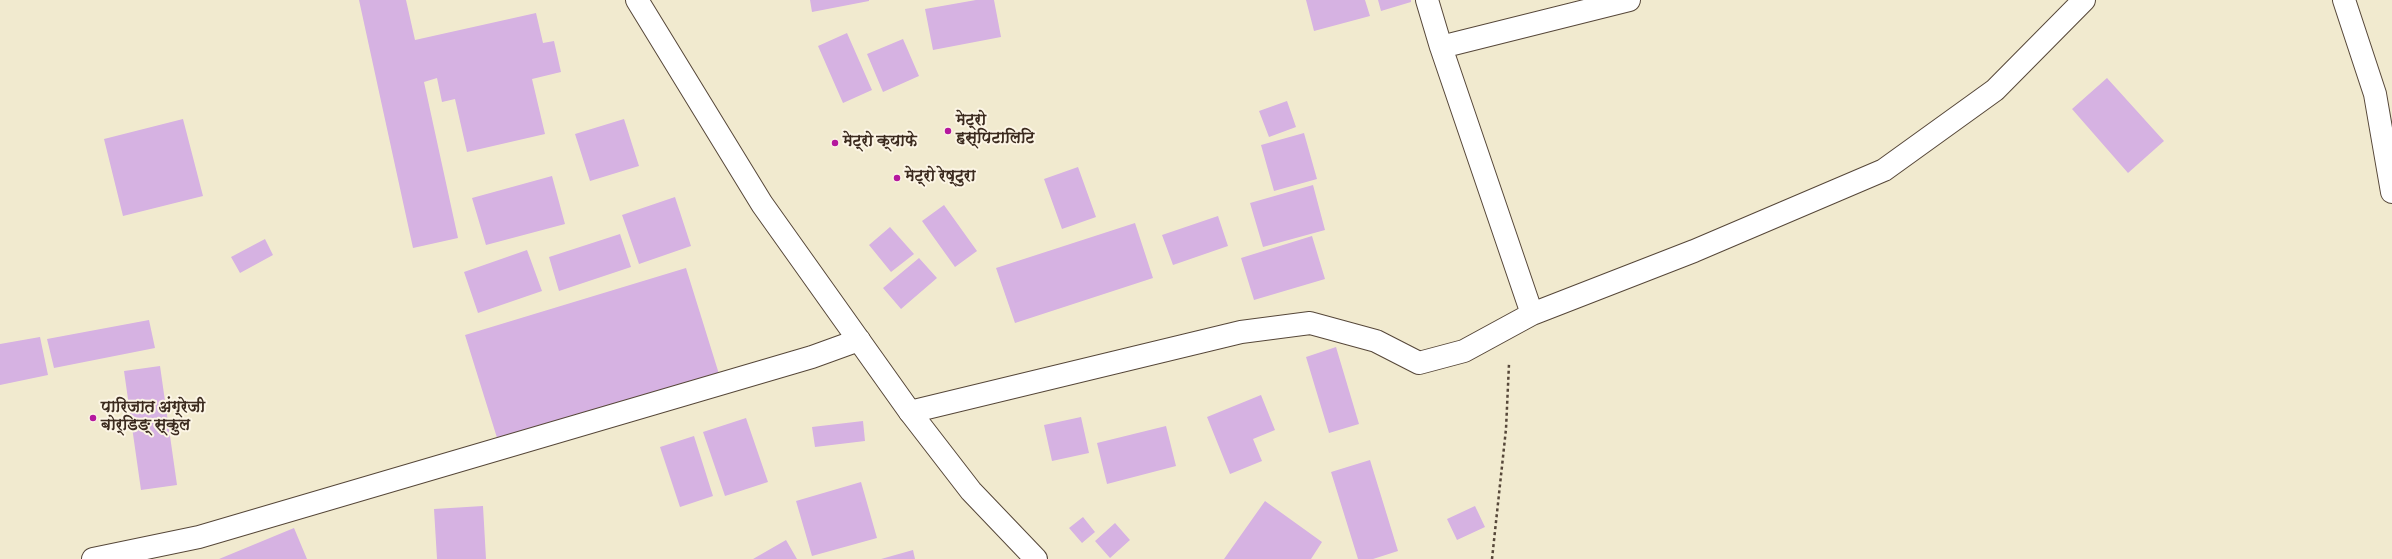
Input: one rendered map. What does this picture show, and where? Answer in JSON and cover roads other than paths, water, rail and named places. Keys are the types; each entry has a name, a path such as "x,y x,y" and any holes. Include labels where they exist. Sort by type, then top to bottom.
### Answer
{"street":[{"path":"637,0 762,204 910,412 971,491 1036,559"},
{"path":"1427,0 1440,47 1532,314"},
{"path":"1440,47 1629,0"},
{"path":"910,412 1241,332 1310,323 1376,341 1419,363 1464,351 1532,314 1694,251 1884,170 1995,90 2084,0"},
{"path":"2344,0 2375,94 2392,192"},
{"path":"93,559 206,535 812,357 859,340"}],"place":[{"name":"मेट्रो हस्पिटालिटि","path":"948,131"},
{"name":"मेट्रो क्याफे","path":"835,143"},
{"name":"मेट्रो रेष्टुरा","path":"897,178"},
{"name":"पारिजात अंग्रेजी बोर्डिङ् स्कुल","path":"93,418"}]}
